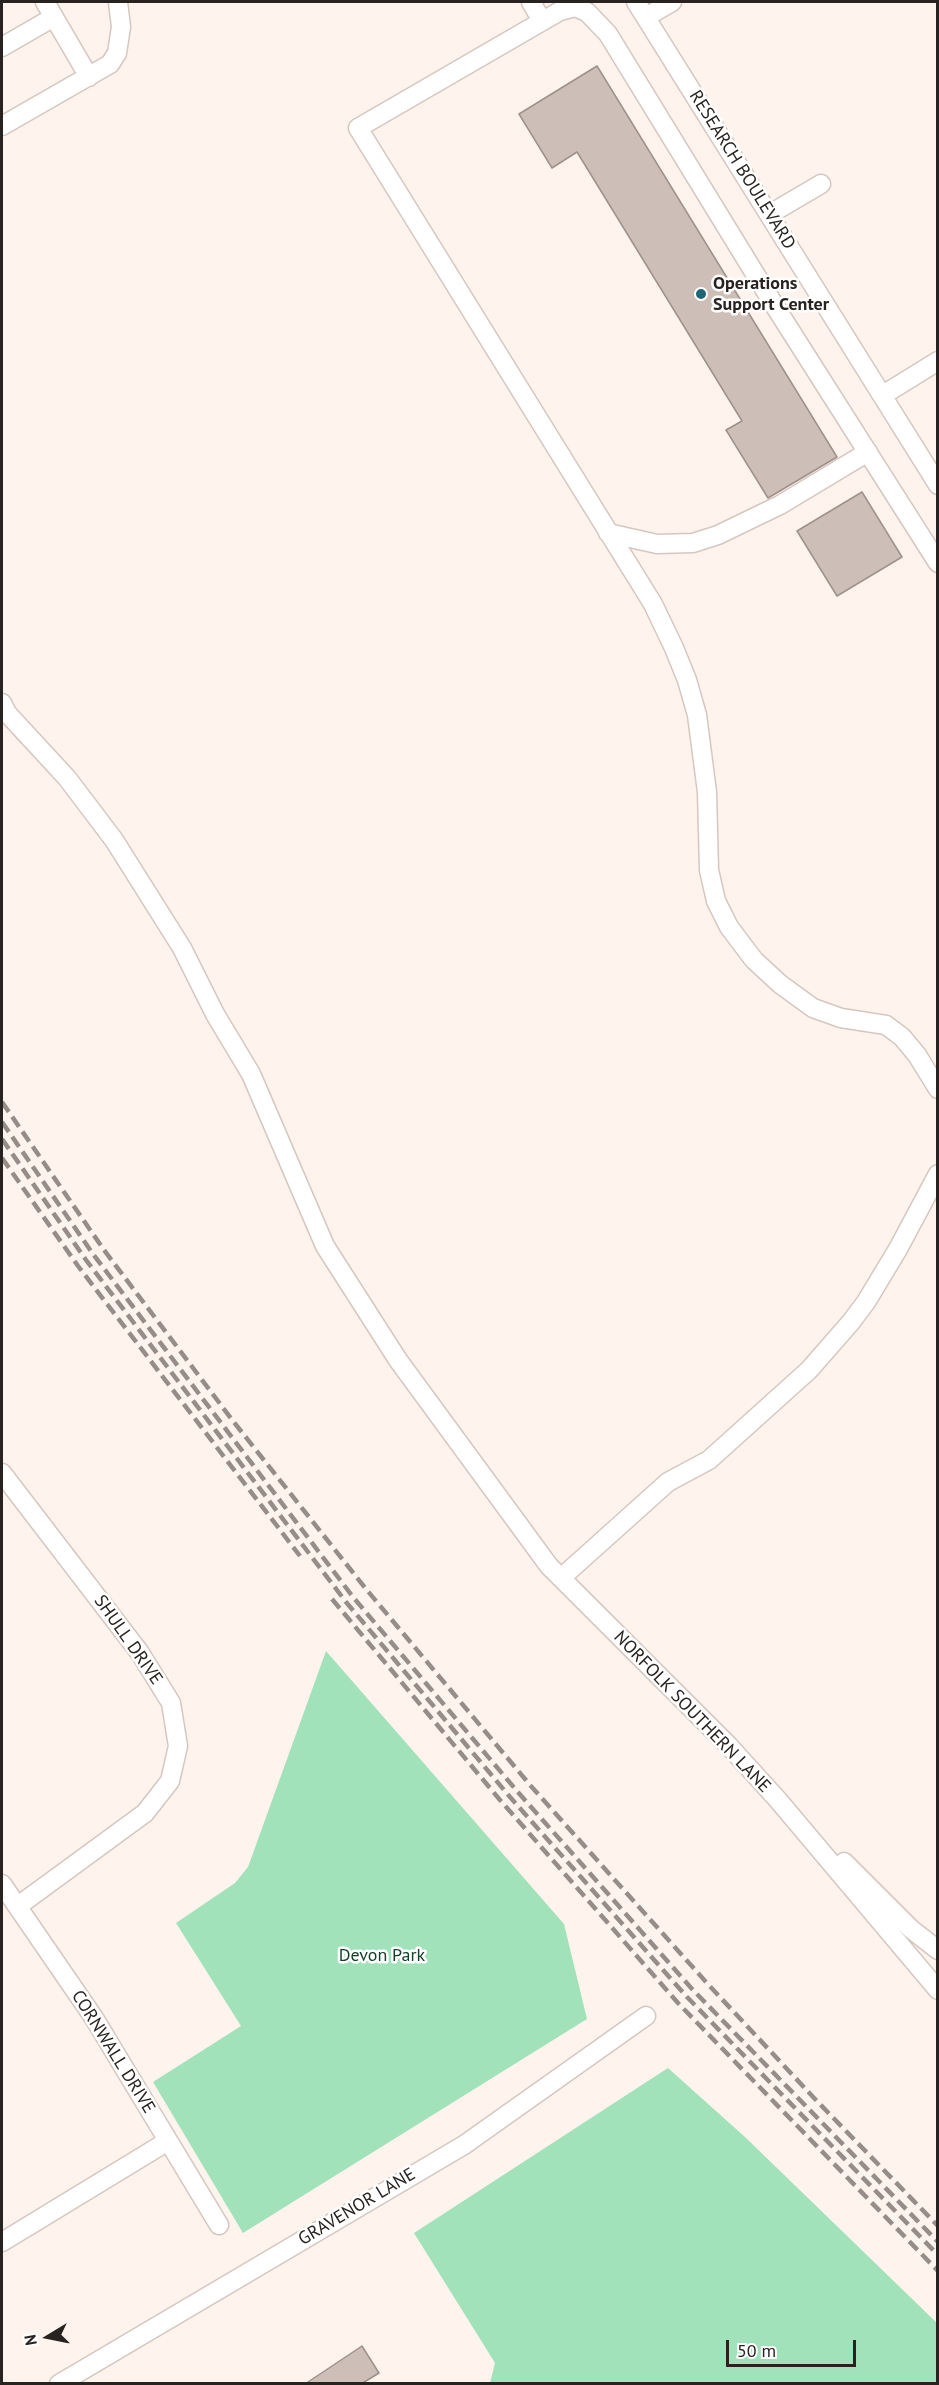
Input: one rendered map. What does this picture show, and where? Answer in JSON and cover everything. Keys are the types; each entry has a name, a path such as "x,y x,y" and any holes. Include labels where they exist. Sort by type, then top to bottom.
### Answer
{"street":[{"path":"2,126 110,64 117,53 121,27 118,2"},
{"path":"531,2 542,21"},
{"path":"641,9 672,2"},
{"path":"938,562 608,34 587,12 575,7 560,10 358,128 653,604 687,680 697,715 707,792 711,885 729,927 754,960 780,984 813,1008 841,1018 886,1026 902,1037 917,1055 938,1089"},
{"path":"2,47 50,9 89,77"},
{"name":"RESEARCH BOULEVARD","path":"641,9 938,485"},
{"path":"770,214 821,184"},
{"path":"883,395 938,361"},
{"path":"608,533 657,544 693,543 718,535 780,506 868,452"},
{"name":"NORFOLK SOUTHERN LANE","path":"2,703 7,713 67,778 114,840 182,948 219,1021 251,1074 325,1246 369,1317 439,1417 525,1534 561,1578 729,1746 778,1800 938,1990"},
{"path":"561,1578 668,1482 710,1460 809,1370 866,1302 898,1249 938,1174"},
{"name":"SHULL DRIVE","path":"2,1473 140,1653 171,1703 178,1746 170,1780 146,1813 18,1906"},
{"path":"729,1746 911,1929 938,1950"},
{"name":"CORNWALL DRIVE","path":"2,1884 94,2018 219,2225"},
{"name":"GRAVENOR LANE","path":"59,2384 464,2145 646,2016"},
{"path":"2,2242 168,2141"}],"green space":[{"name":"Devon Park","path":"326,1651 564,1924 587,2019 243,2233 153,2082 241,2026 176,1923 235,1883 248,1867"},
{"path":"668,2068 745,2137 937,2323 937,2383 490,2383 495,2363 414,2233"}],"building":[{"name":"Operations Support Center","path":"597,66 837,457 768,498 726,430 742,421 577,152 552,168 519,114"},
{"path":"862,492 902,557 837,596 797,531"},
{"path":"362,2346 379,2373 361,2384 305,2384"}],"railway":[{"path":"2,1102 104,1250 233,1421 366,1589 530,1785 706,1982 938,2226"},
{"path":"2,1122 93,1254 353,1597 517,1791 693,1990 938,2242"},
{"path":"2,1139 86,1260 346,1602 510,1797 687,1997 938,2255"},
{"path":"2,1158 78,1266 300,1556"},
{"path":"332,1599 500,1800 678,2003 938,2271"}],"place":[{"name":"Operations Support Center","path":"701,294"}]}
